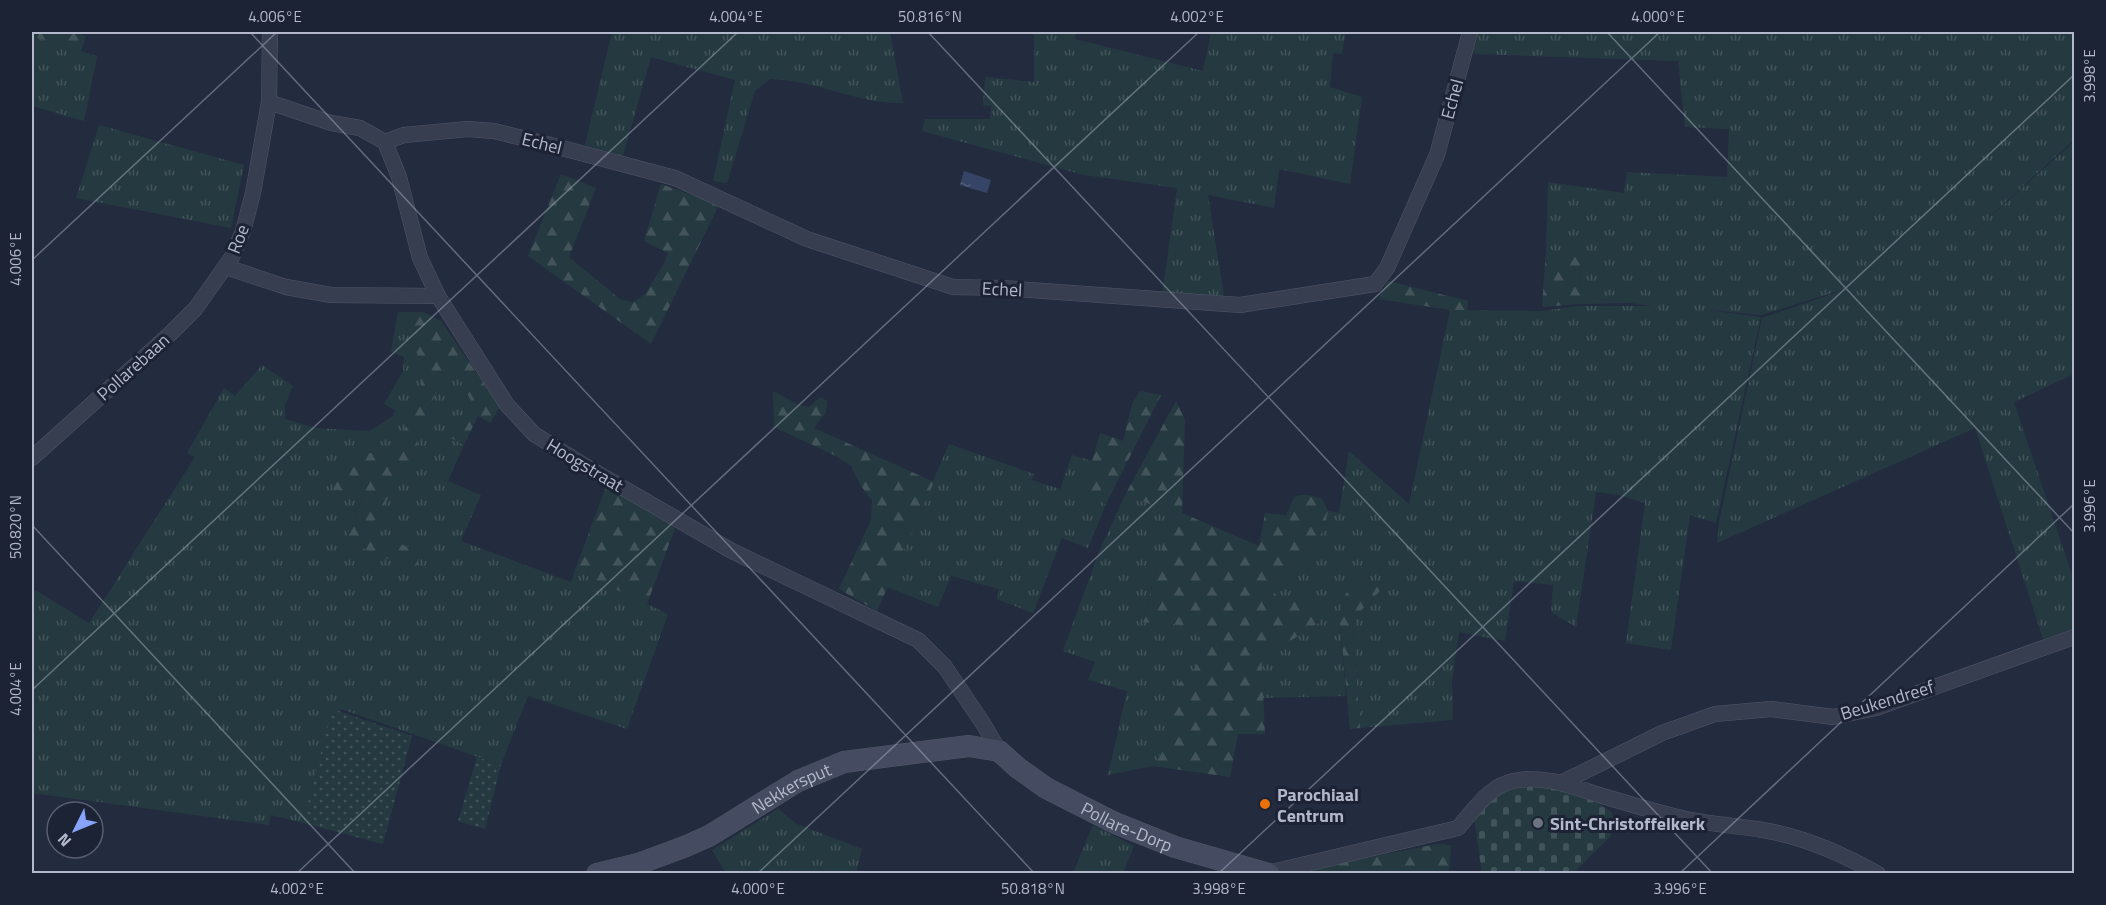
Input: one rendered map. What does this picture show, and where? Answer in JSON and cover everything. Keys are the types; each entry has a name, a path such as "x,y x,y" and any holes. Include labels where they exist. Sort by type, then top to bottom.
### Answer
{"street":[{"name":"Roe","path":"270,32 269,102 258,166 245,221 235,251 226,267 286,287 331,295 438,296"},
{"name":"Echel","path":"385,142 404,135 468,129 494,131 543,143 675,178 807,239 953,287 1002,288 1240,305 1375,284 1387,268 1437,155 1470,32"},
{"path":"269,102 331,123 360,128 385,142"},
{"name":"Hoogstraat","path":"385,142 399,177 420,258 438,296 507,405 534,434 732,551 918,640 945,667 999,751"},
{"name":"Pollarebaan","path":"32,458 170,334 196,308 226,267"},
{"name":"Beukendreef","path":"1563,782 1662,734 1715,714 1771,709 1833,717 1875,708 2074,637"},
{"name":"Nekkersput","path":"597,873 638,864 709,836 798,782 844,762 969,746 999,751"},
{"name":"Pollare-Dorp","path":"999,751 1046,788 1115,823 1175,848 1269,873"},
{"path":"1269,873 1458,828 1491,792 1502,784 1532,779 1563,782 1619,801 1687,819 1765,830 1806,840 1840,853 1878,873"}],"green space":[{"path":"32,32 72,32 86,36 81,52 32,36"},
{"path":"612,32 890,32 903,103 870,100 804,83 770,79 755,91 727,183 713,181 735,80 651,57 623,156 585,145"},
{"path":"1034,32 1076,32 1075,39 1203,71 1211,32 1346,32 1342,54 1333,53 1330,87 1362,97 1350,184 1279,169 1274,208 1208,195 1224,296 1162,295 1177,188 1084,175 922,131 925,119 990,119 991,106 983,105 985,77 1034,82"},
{"path":"1477,32 2074,32 2074,140 1947,255 2074,142 2074,374 2014,402 2074,581 2074,628 2043,639 1975,428 1717,543 1719,522 1762,318 1858,285 1761,315 1699,309 1761,317 1716,523 1690,515 1671,650 1626,643 1645,503 1619,495 1596,492 1576,627 1551,612 1553,585 1514,581 1505,641 1459,632 1452,681 1453,720 1360,728 1353,629 1358,614 1374,598 1339,613 1346,696 1263,698 1261,647 1287,643 1320,622 1303,603 1286,601 1272,590 1285,572 1316,543 1325,525 1328,511 1339,513 1349,451 1409,504 1450,310 1542,311 1580,306 1653,306 1630,303 1580,304 1581,254 1546,249 1548,182 1624,193 1627,172 1727,177 1729,129 1685,127 1678,61 1475,54 1471,46"},
{"path":"32,36 97,56 84,121 32,106"},
{"path":"99,125 244,165 231,228 76,198"},
{"path":"561,174 596,188 569,257 621,300 633,302 645,294 665,262 668,253 644,241 661,184 719,205 651,344 528,256"},
{"path":"1546,249 1581,254 1580,304 1542,307"},
{"path":"1388,281 1468,301 1467,310 1450,310 1379,299"},
{"path":"398,312 414,341 420,359 421,385 418,398 409,421 395,443 386,453 369,453 363,495 345,541 421,552 367,532 417,449 418,434 440,384 445,375 456,370 471,401 452,438 464,445 448,481 481,495 461,541 571,582 575,570 668,614 627,729 528,696 501,765 341,709 303,823 271,815 269,825 105,803 105,800 84,800 32,793 32,595 35,590 89,623 195,457 187,453 224,388 235,396 262,365 293,386 285,405 285,419 316,428 370,431 393,416 395,410 384,404 403,371 404,357 391,351"},
{"path":"398,312 423,312 441,321 500,407 490,423 478,416 464,445 451,438 471,401 456,370 445,375 440,384 418,434 417,449 368,532 421,552 415,570 345,541 363,496 333,489 339,467 346,457 386,453 395,443 414,410 421,385 420,359 414,341"},
{"path":"773,391 799,405 809,407 820,397 827,401 826,412 814,428 934,482 877,611 839,589 871,520 872,501 859,483 851,466 836,456 774,427"},
{"path":"1140,391 1161,395 1106,504 1080,492 1100,433 1123,441 1132,404"},
{"path":"1176,401 1185,420 1182,513 1259,546 1265,513 1286,515 1294,497 1315,496 1322,499 1328,511 1325,525 1316,543 1285,572 1272,590 1283,600 1312,606 1321,611 1320,622 1287,643 1261,647 1265,734 1238,734 1230,777 1153,766 1171,737 1165,706 1178,684 1195,668 1204,651 1196,626 1143,622 1171,512 1125,495"},
{"path":"949,444 1034,474 1032,480 1060,489 1072,455 1092,461 1081,492 1106,504 1088,548 1062,538 1033,613 997,599 999,589 951,576 938,607 887,587"},
{"path":"606,487 675,528 647,604 575,570"},
{"path":"1125,495 1171,512 1143,621 1197,626 1204,652 1195,668 1178,684 1169,724 1171,737 1153,766 1108,775 1127,691 1088,680 1095,662 1063,651 1099,552"},
{"path":"1372,581 1381,590 1358,614 1353,629 1360,728 1350,729 1339,613 1346,593"},
{"path":"332,709 412,736 383,844 303,823"},
{"path":"477,757 501,765 485,829 458,821"},
{"path":"1510,786 1549,786 1599,803 1611,812 1613,817 1611,836 1573,873 1482,874 1474,817 1480,809"},
{"path":"778,809 797,824 862,849 856,873 726,873 712,850"},
{"path":"1093,825 1134,846 1123,873 1073,873"},
{"path":"1437,844 1451,845 1449,873 1313,874 1321,867"}],"water":[{"path":"964,171 991,180 987,193 960,185"}],"place":[{"name":"Parochiaal Centrum","path":"1265,804"},
{"name":"Sint-Christoffelkerk","path":"1538,823"}]}
